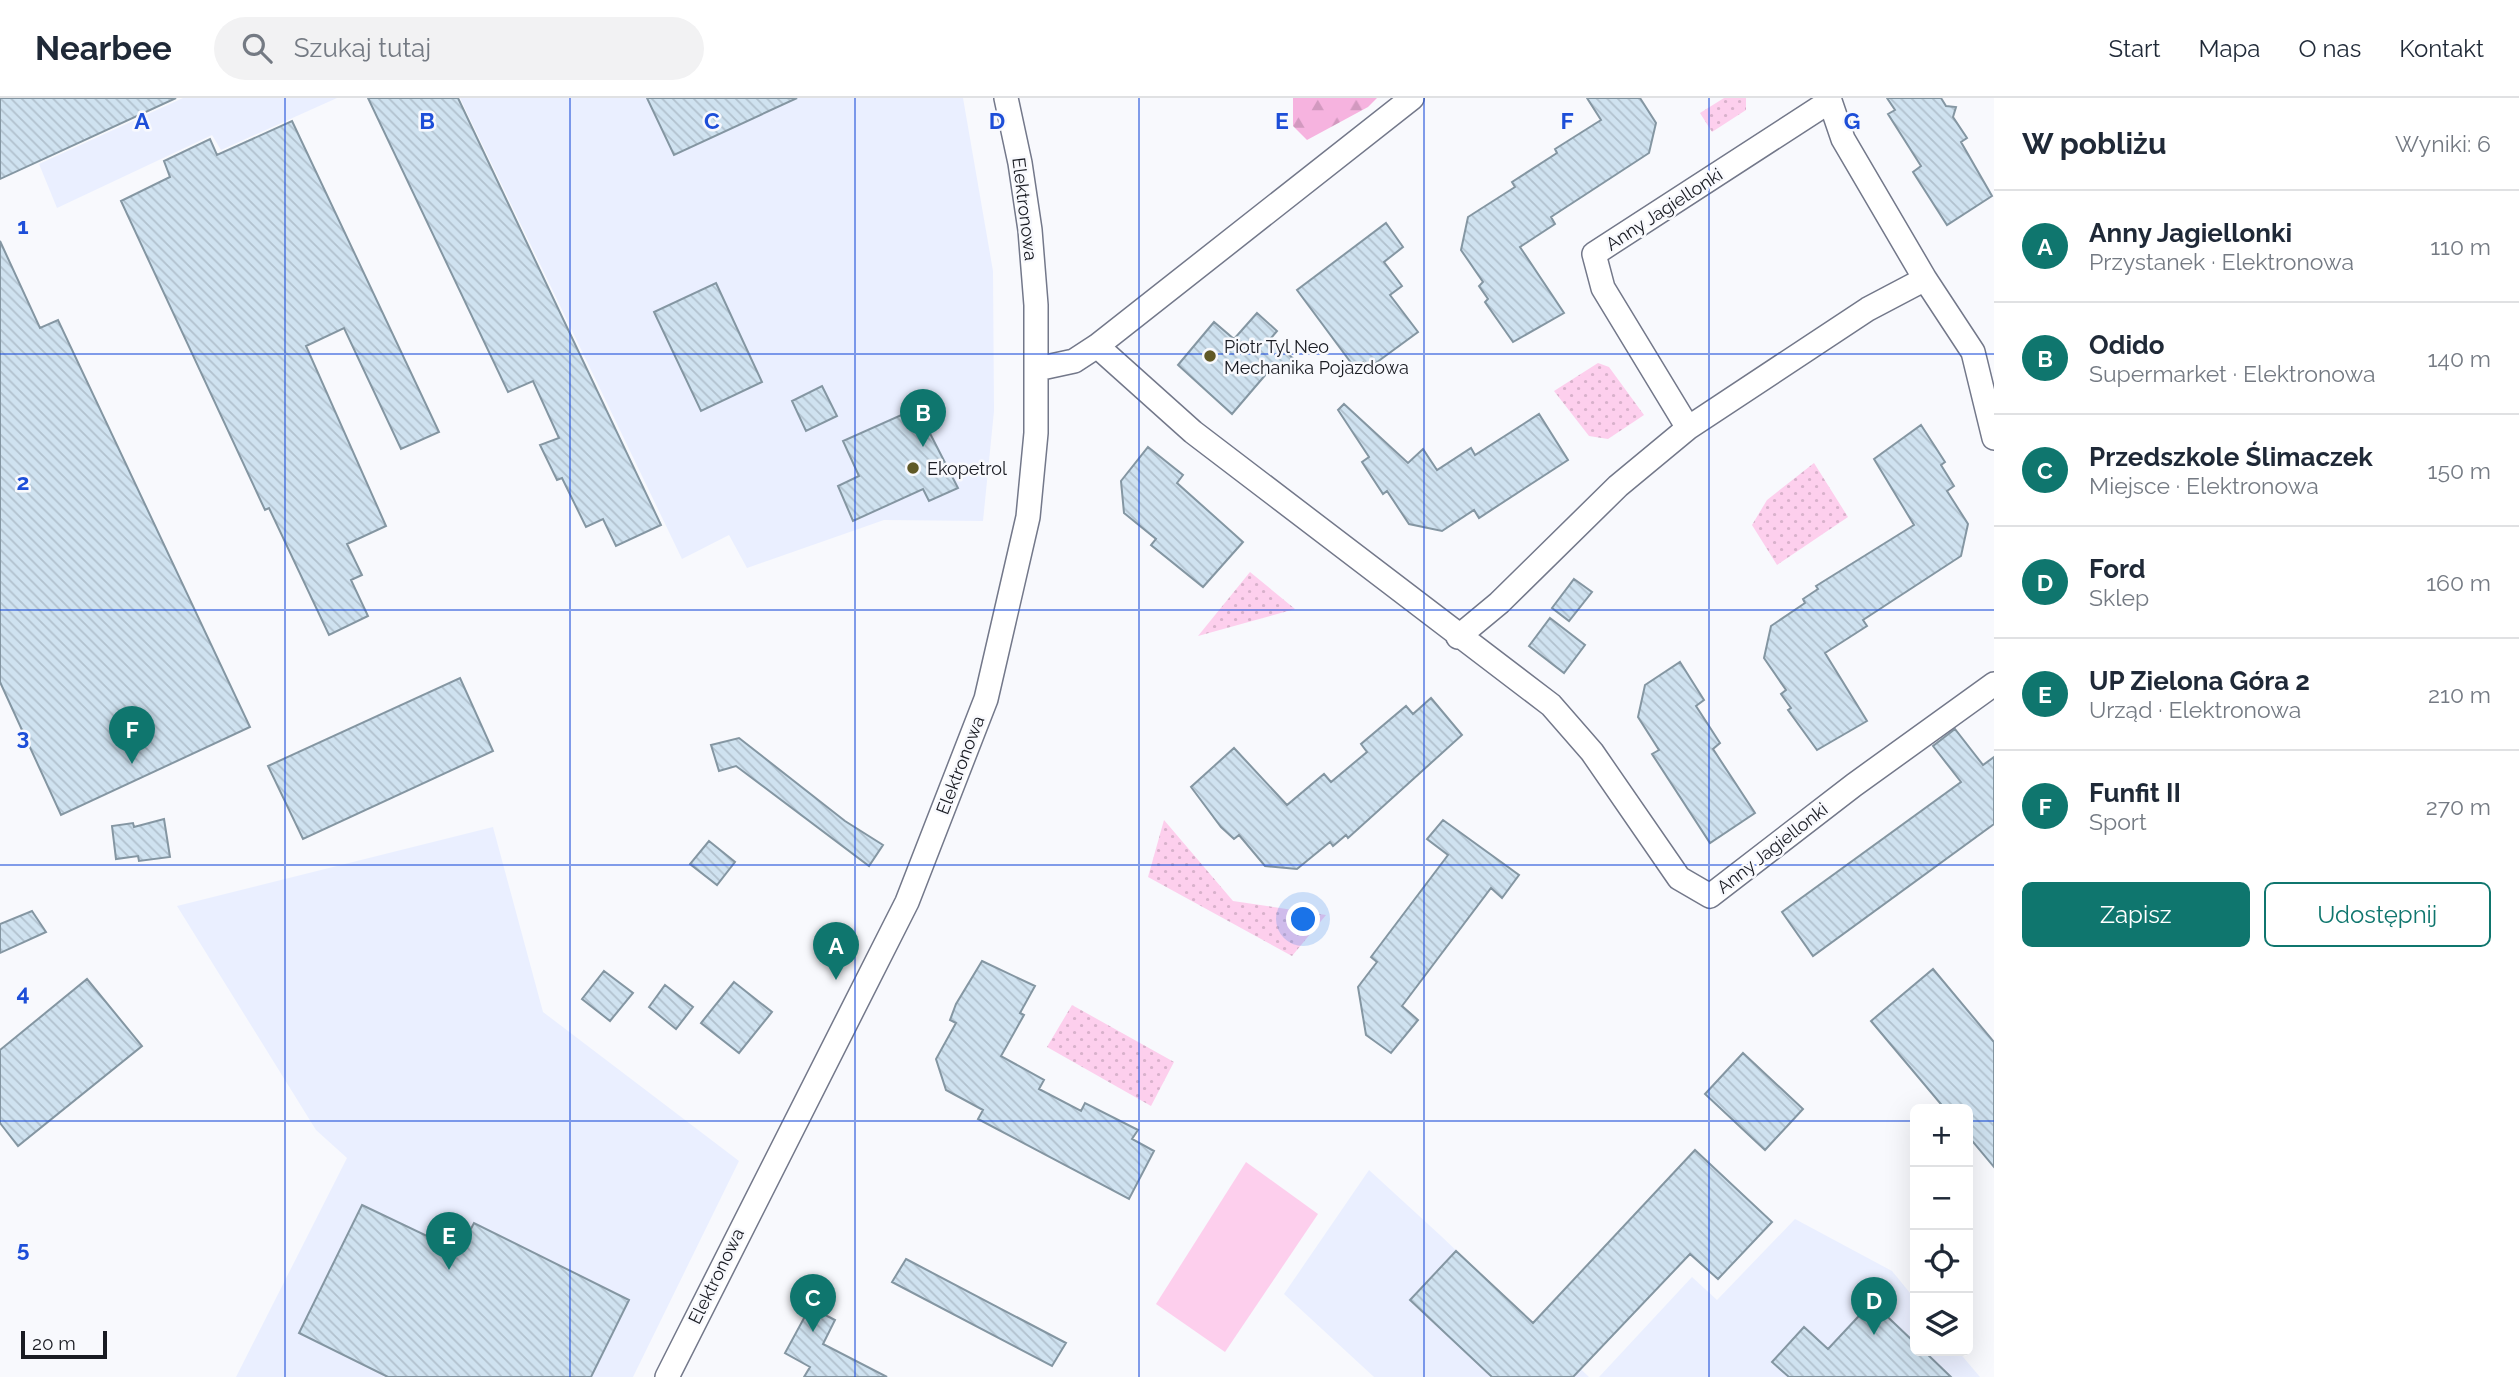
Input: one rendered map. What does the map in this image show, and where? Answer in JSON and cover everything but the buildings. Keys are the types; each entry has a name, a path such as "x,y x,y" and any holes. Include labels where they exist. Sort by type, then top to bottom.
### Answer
{"street":[{"name":"Elektronowa","path":"667,1377 907,902 986,699 1028,517 1036,433 1037,369 1030,230 1020,163 1006,98"},
{"path":"1037,369 1074,360 1097,346 1412,98"},
{"name":"Anny Jagiellonki","path":"1688,428 1603,288 1594,254 1829,100 1843,139 1925,279 1973,352 1994,438"},
{"path":"1458,637 1499,603 1618,486 1688,428 1868,309 1925,279"},
{"name":"Anny Jagiellonki","path":"1097,346 1185,425 1458,637 1551,705 1592,752 1679,878 1710,896 1854,785 1994,684"}],"shaded area":[{"path":"183,98 337,98 221,150 212,135 57,208 39,164"},
{"path":"460,98 963,98 993,271 994,411 983,521 884,520 747,568 729,535 682,559"},
{"path":"1724,98 1746,98 1746,110 1712,132 1700,113"},
{"path":"1598,363 1609,367 1644,415 1608,439 1589,436 1554,391"},
{"path":"1814,463 1848,517 1777,565 1752,525 1767,500"},
{"path":"1250,572 1295,609 1198,636"},
{"path":"1164,820 1233,901 1326,915 1292,956 1148,877"},
{"path":"493,827 543,1012 739,1161 633,1377 236,1377 347,1158 316,1130 177,906"},
{"path":"1072,1005 1174,1062 1151,1106 1047,1047"},
{"path":"1246,1162 1318,1214 1225,1352 1156,1304"},
{"path":"1369,1170 1589,1377 1374,1377 1284,1294"},
{"path":"1795,1219 1892,1271 1910,1293 1910,1356 1962,1356 1980,1377 1599,1377 1692,1277 1717,1300"}],"green space":[{"path":"1293,98 1377,98 1368,107 1307,140 1293,126"}],"place":[{"name":"Piotr Tyl Neo Mechanika Pojazdowa","path":"1210,356"},
{"name":"Odido","path":"923,447"},
{"name":"Ekopetrol","path":"913,468"},
{"name":"Funfit II","path":"132,764"},
{"name":"Anny Jagiellonki","path":"836,980"},
{"name":"UP Zielona Góra 2","path":"449,1270"},
{"name":"Przedszkole Ślimaczek","path":"813,1332"},
{"name":"Ford","path":"1874,1335"}]}
